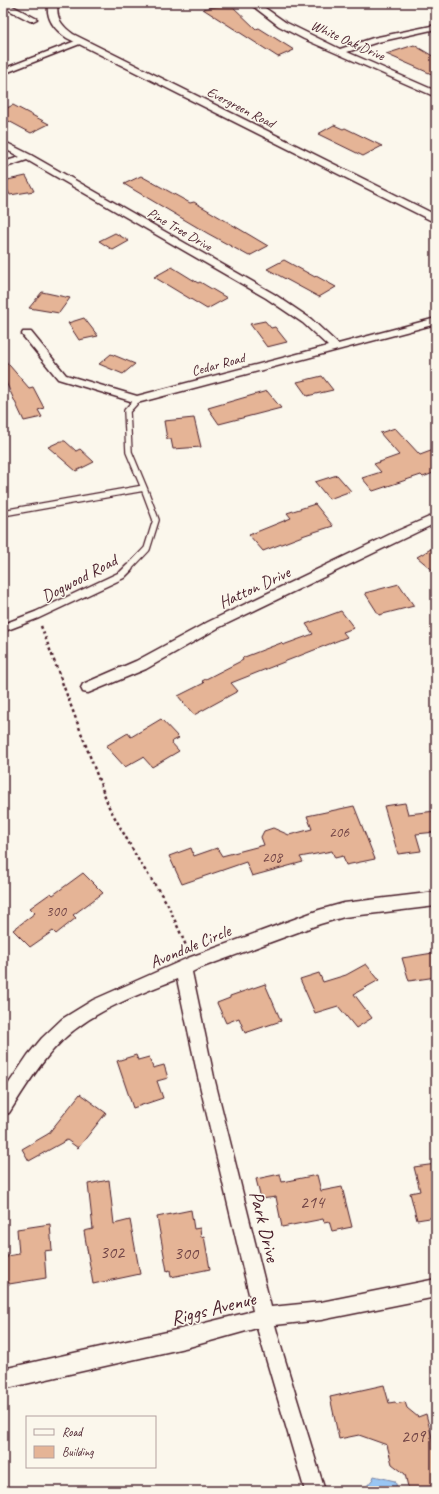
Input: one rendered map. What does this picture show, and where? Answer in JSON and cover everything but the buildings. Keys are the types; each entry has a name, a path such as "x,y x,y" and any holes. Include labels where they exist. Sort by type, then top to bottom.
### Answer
{"street":[{"name":"Evergreen Road","path":"53,3 52,14 56,24 61,30 81,42 436,220"},
{"name":"White Oak Drive","path":"253,3 282,24 307,37 436,94"},
{"path":"3,4 33,19"},
{"path":"341,51 380,38 436,27"},
{"path":"3,72 81,42"},
{"name":"Pine Tree Drive","path":"3,144 270,296 307,321 336,348"},
{"path":"3,165 28,157"},
{"name":"Cedar Road","path":"137,400 436,321"},
{"path":"27,334 62,377 137,400"},
{"name":"Hatton Drive","path":"88,688 141,665 213,625 436,518"},
{"name":"Avondale Circle","path":"3,1107 38,1055 56,1035 78,1018 110,1000 188,966 282,930 338,912 436,899"},
{"name":"Park Drive","path":"188,966 206,1078 272,1350 315,1491"},
{"name":"Riggs Avenue","path":"3,1379 189,1337 265,1317 321,1311 436,1288"}],"lane":[{"name":"Dogwood Road","path":"3,628 38,616 122,575 147,549 156,520 129,452 127,411 137,400"},
{"path":"3,514 144,488"}],"path":[{"path":"38,616 109,807 139,861 167,903 188,966"}],"water":[{"path":"374,1476 395,1481 398,1491 368,1491 366,1487"}]}
